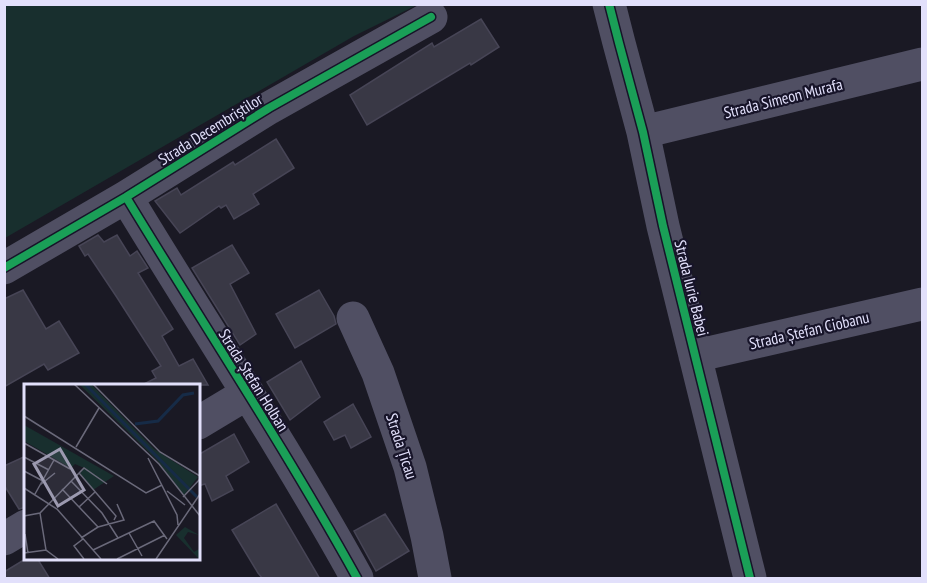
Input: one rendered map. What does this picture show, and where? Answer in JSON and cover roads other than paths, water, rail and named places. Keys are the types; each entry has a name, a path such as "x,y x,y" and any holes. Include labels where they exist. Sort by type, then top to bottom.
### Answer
{"street":[{"name":"Strada Iurie Babei","path":"609,4 643,132 663,226 750,579"},
{"name":"Strada Decembriștilor","path":"4,268 126,197 268,108 431,17"},
{"name":"Strada Simeon Murafa","path":"643,132 922,64"},
{"name":"Strada Ștefan Holban","path":"126,197 248,393 357,579"},
{"name":"Strada Ștefan Ciobanu","path":"695,356 922,304"},
{"name":"Strada Țicau","path":"353,318 378,373 410,467 428,536 435,579"},
{"path":"200,422 248,393"},
{"path":"4,539 24,527"}]}
